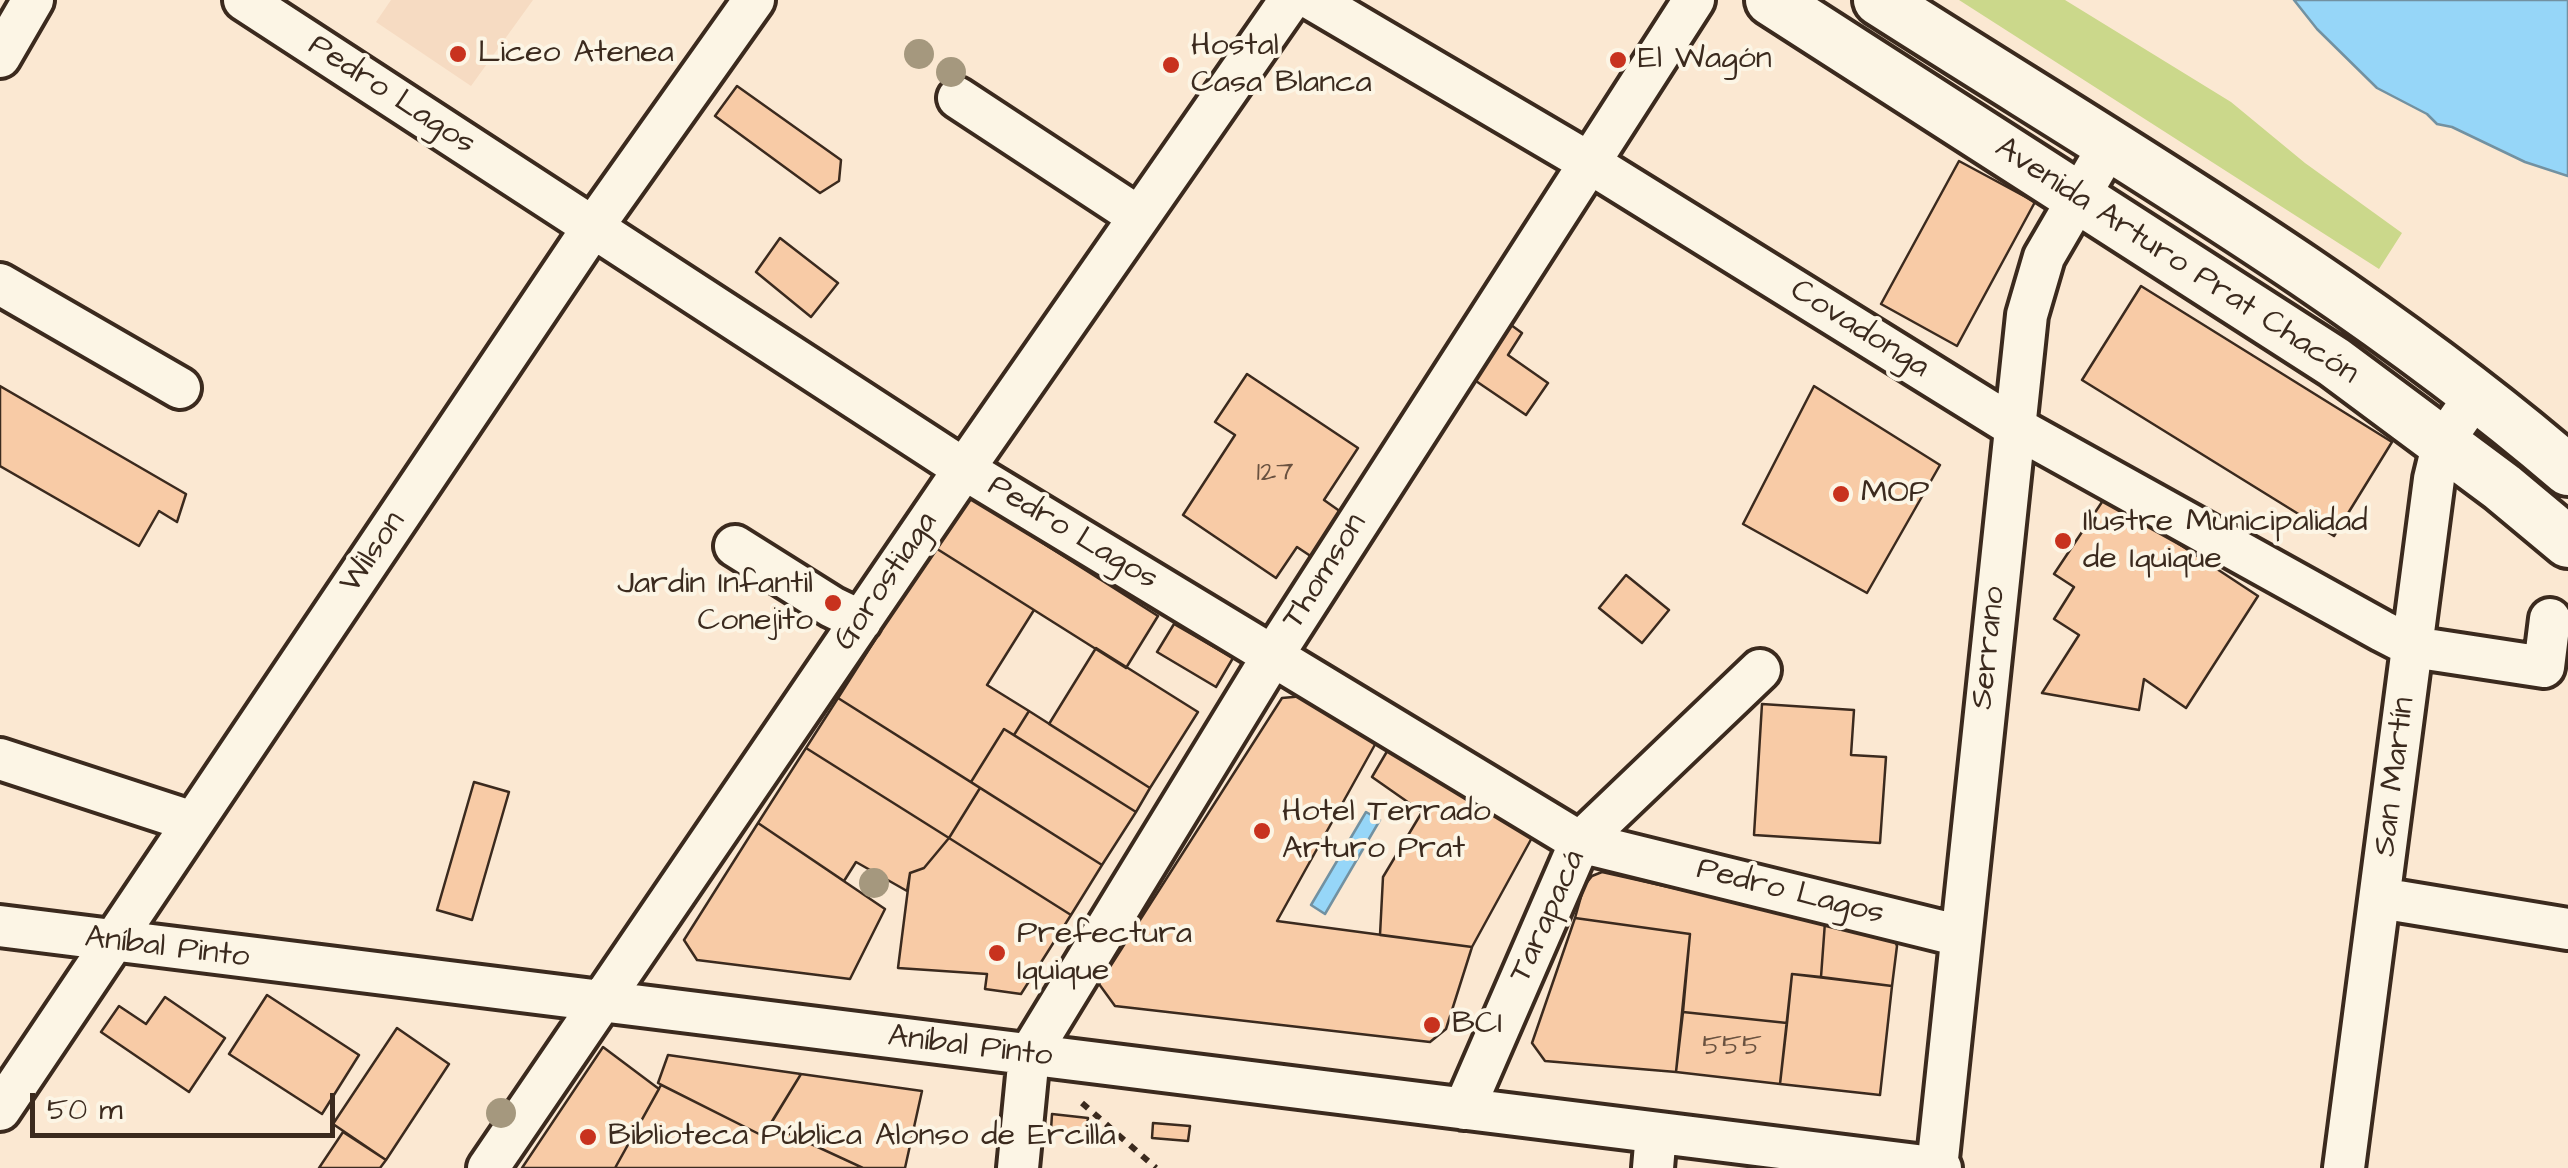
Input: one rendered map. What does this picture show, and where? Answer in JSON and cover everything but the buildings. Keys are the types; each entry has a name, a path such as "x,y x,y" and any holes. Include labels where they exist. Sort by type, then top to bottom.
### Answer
{"main road":[{"name":"Avenida Arturo Prat Chacón","path":"1771,0 2272,320 2442,442 2568,542"},
{"name":"Avenida Arturo Prat Chacón","path":"1878,0 2366,315 2568,470"}],"street":[{"path":"0,57 33,0"},
{"name":"Pedro Lagos","path":"244,0 964,469 1580,842 1961,936"},
{"name":"Wilson","path":"0,1110 592,227 754,0"},
{"name":"Gorostiaga","path":"488,1168 964,469 1290,0"},
{"name":"Covadonga","path":"1313,0 1588,162 2013,426 2413,647"},
{"name":"Thomson","path":"1018,1168 1028,1055 1272,656 1694,0"},
{"path":"958,98 1139,218"},
{"name":"Serrano","path":"1938,1168 2013,426 2034,285 2044,257 2108,146"},
{"path":"0,284 180,388"},
{"name":"San Martín","path":"2344,1168 2434,479 2442,442 2474,396"},
{"path":"735,546 860,621"},
{"path":"2413,647 2544,667 2550,620"},
{"name":"Tarapacá","path":"1464,1109 1580,842 1760,670"},
{"path":"0,759 193,822"},
{"path":"2380,898 2568,929"},
{"name":"Aníbal Pinto","path":"0,926 1464,1109 1654,1150 1938,1168"}],"path":[{"path":"1028,1055 1156,1168"}],"shaded area":[{"name":"Liceo Atenea","path":"391,0 533,0 471,86 376,22"}],"green space":[{"path":"1959,0 2065,0 2231,102 2305,163 2402,233 2379,269"}],"water":[{"path":"2294,0 2568,0 2568,176 2437,124 2427,114 2377,88 2317,29"},
{"path":"1366,812 1380,820 1325,914 1311,905"}],"place":[{"name":"Liceo Atenea","path":"458,54"},
{"name":"El Wagón","path":"1618,60"},
{"name":"Hostal Casa Blanca","path":"1171,65"},
{"name":"MOP","path":"1841,494"},
{"name":"Ilustre Municipalidad de Iquique","path":"2063,541"},
{"name":"Jardin Infantil Conejito","path":"833,603"},
{"name":"Hotel Terrado Arturo Prat","path":"1262,831"},
{"name":"Prefectura Iquique","path":"997,953"},
{"name":"BCI","path":"1432,1025"},
{"name":"Biblioteca Pública Alonso de Ercilla","path":"588,1137"}]}
